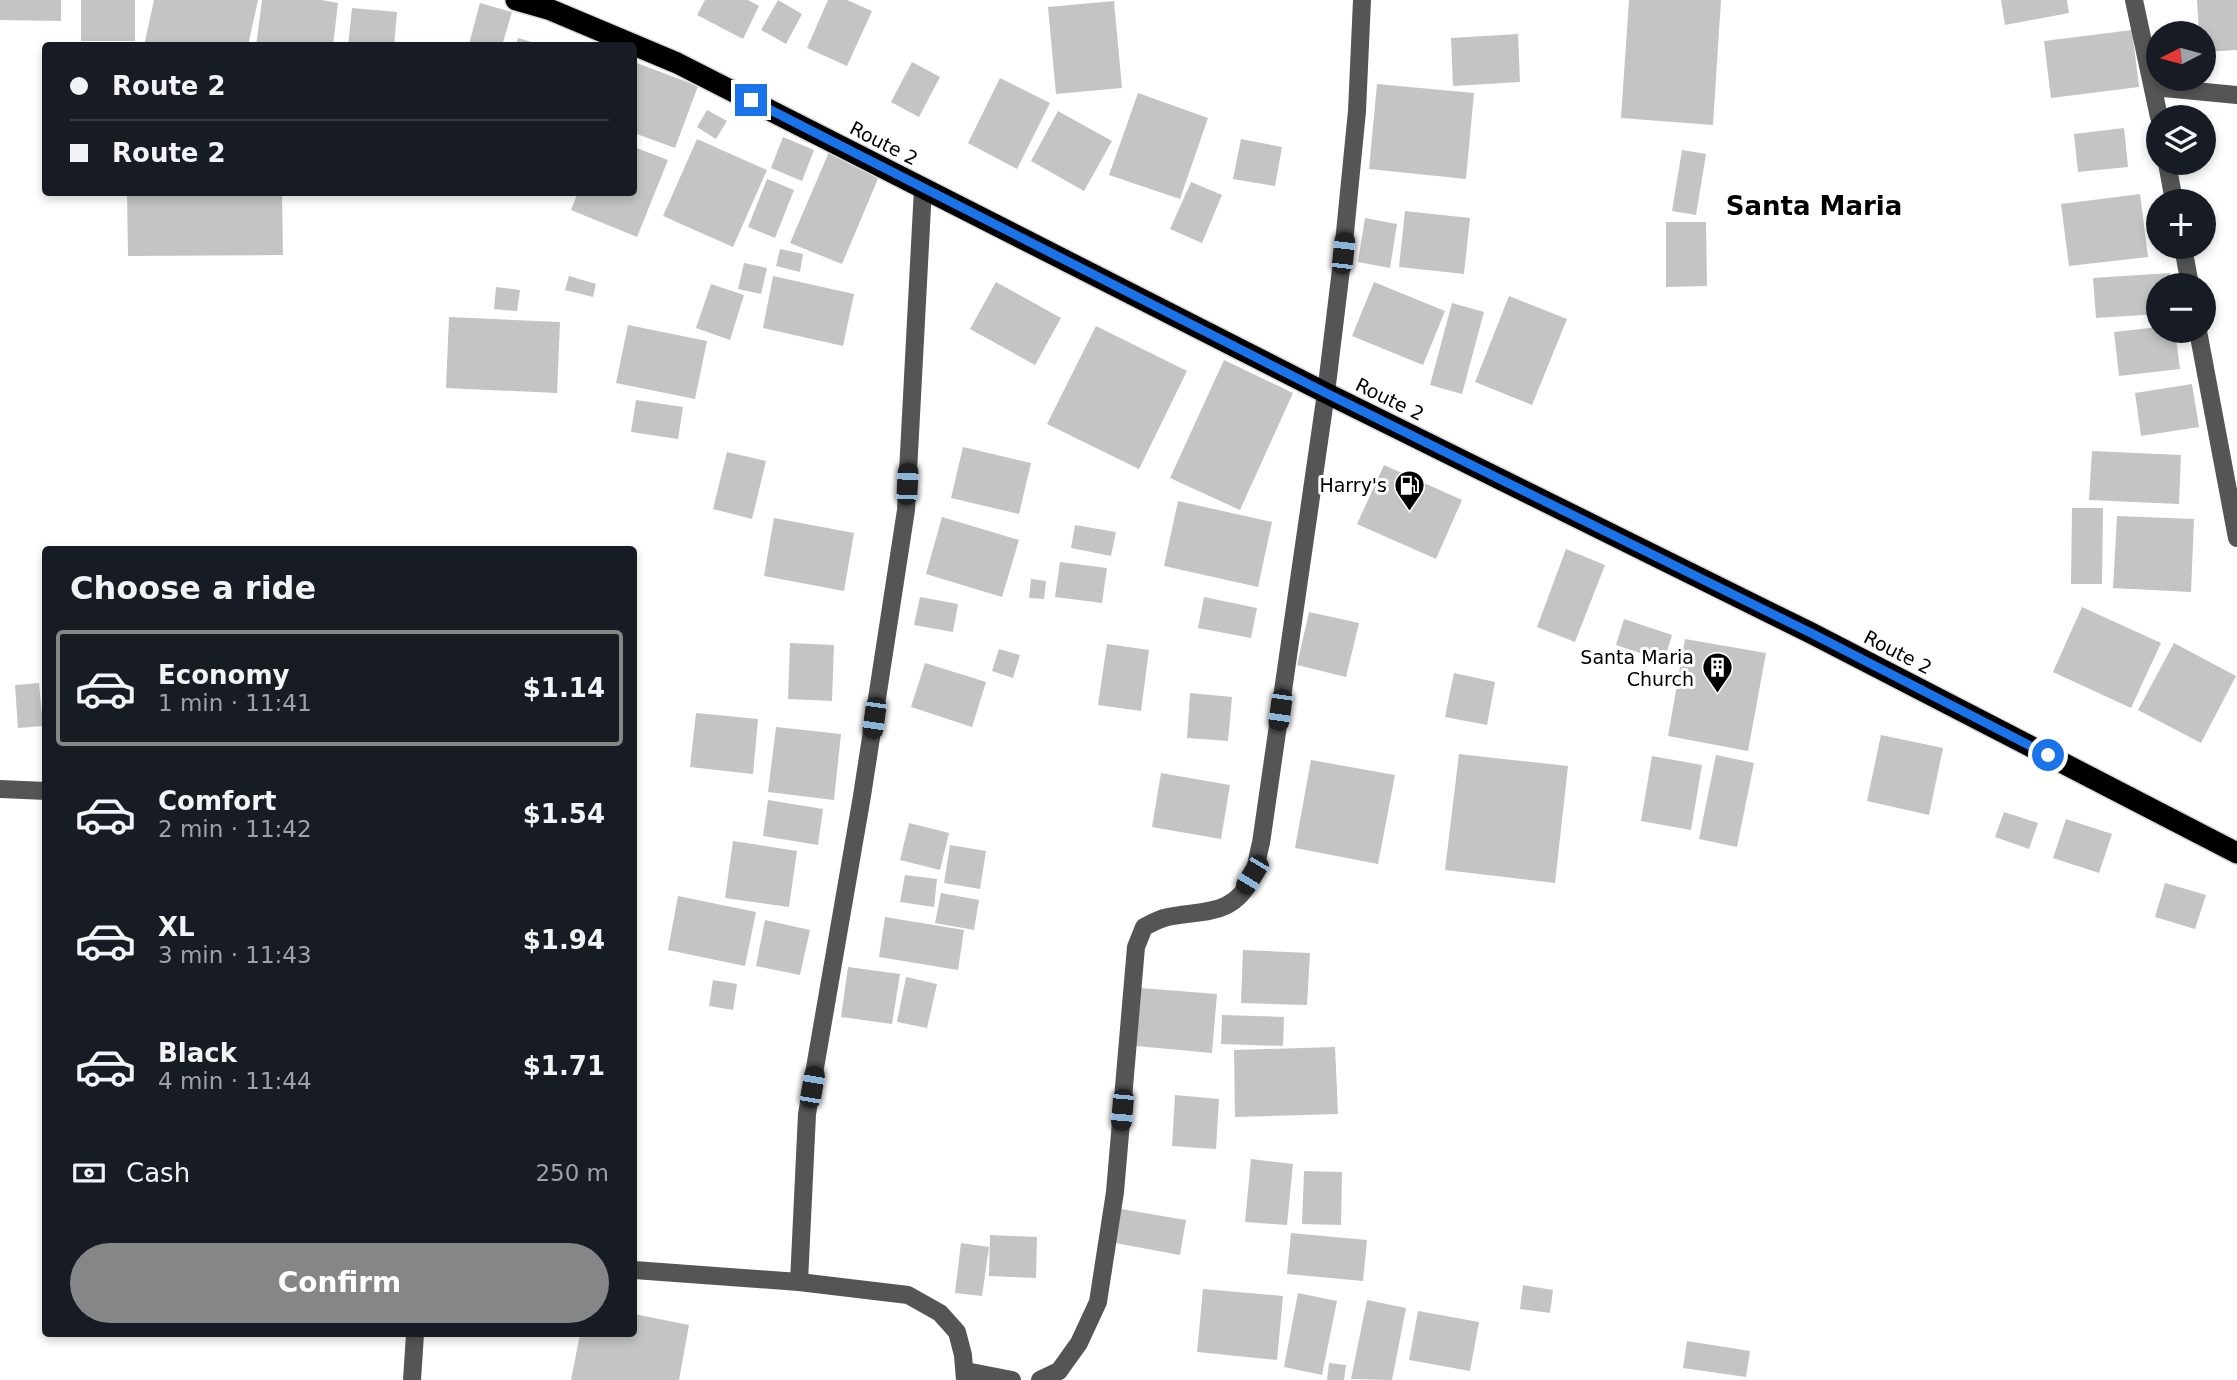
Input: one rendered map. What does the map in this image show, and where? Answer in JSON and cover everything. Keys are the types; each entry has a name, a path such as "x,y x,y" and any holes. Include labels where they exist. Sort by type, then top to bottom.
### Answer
{"highway":[{"name":"Route 2","path":"516,0 551,10 627,42"},
{"name":"Route 2","path":"637,46 677,63 1326,393 1811,633 2237,853"}],"street":[{"path":"1040,1380 1059,1371 1079,1343 1098,1302 1115,1192 1136,947 1144,927 1164,918 1223,908 1242,892 1252,875 1261,843 1326,393 1343,253 1357,111 1362,0"},
{"path":"2134,0 2146,55"},
{"path":"2195,91 2237,95"},
{"path":"799,1282 807,1114 862,796 906,510 923,188"},
{"path":"2200,343 2237,538"},
{"path":"0,789 42,791"},
{"path":"637,1270 799,1282 908,1295 940,1312 957,1332 965,1376 1012,1380"},
{"path":"412,1380 415,1337"}],"building":[{"path":"0,0 61,0 61,21 0,20"},
{"path":"81,0 135,0 135,41 81,41"},
{"path":"154,0 258,0 249,42 145,42"},
{"path":"262,0 322,0 338,3 333,42 257,42"},
{"path":"705,0 748,0 759,6 743,39 697,15"},
{"path":"778,0 802,14 786,44 761,30"},
{"path":"828,0 847,0 872,11 847,66 807,48"},
{"path":"1629,0 1721,0 1713,125 1621,118"},
{"path":"2001,0 2067,0 2069,13 2005,25"},
{"path":"2197,0 2237,0 2237,50 2216,51 2216,21 2198,21"},
{"path":"1114,1 1122,88 1056,94 1048,7"},
{"path":"480,3 512,12 503,42 470,42"},
{"path":"352,8 397,12 394,42 348,42"},
{"path":"2132,30 2139,87 2051,98 2044,41"},
{"path":"1518,34 1520,82 1453,86 1451,38"},
{"path":"912,62 940,77 919,117 891,102"},
{"path":"637,63 698,86 675,148 637,134"},
{"path":"1000,78 1050,103 1017,169 968,143"},
{"path":"1377,84 1474,93 1466,179 1369,169"},
{"path":"1138,93 1208,118 1180,199 1109,175"},
{"path":"707,110 727,121 716,139 697,127"},
{"path":"1058,111 1112,141 1084,191 1031,161"},
{"path":"2124,128 2128,167 2078,172 2074,134"},
{"path":"783,137 814,150 802,181 771,168"},
{"path":"697,139 767,170 733,247 663,216"},
{"path":"1241,139 1282,147 1275,186 1233,179"},
{"path":"637,148 668,160 637,237 571,210 576,196 637,196"},
{"path":"1682,150 1706,154 1696,215 1672,211"},
{"path":"829,152 880,174 842,264 790,243"},
{"path":"767,179 794,190 775,238 748,227"},
{"path":"1191,182 1222,195 1202,243 1170,229"},
{"path":"2140,194 2146,257 2069,266 2061,204"},
{"path":"127,196 282,196 283,255 128,256"},
{"path":"1405,211 1470,218 1464,274 1399,267"},
{"path":"1365,218 1397,224 1390,268 1358,262"},
{"path":"1666,222 1706,222 1707,286 1666,287"},
{"path":"780,249 803,254 800,272 776,266"},
{"path":"744,263 767,268 761,294 738,289"},
{"path":"2146,275 2146,315 2096,318 2093,278"},
{"path":"569,276 596,284 593,297 565,290"},
{"path":"773,276 854,294 843,346 763,328"},
{"path":"996,282 1061,318 1035,365 970,329"},
{"path":"1374,282 1445,311 1423,365 1352,336"},
{"path":"711,284 744,295 730,340 696,328"},
{"path":"496,287 520,290 517,311 494,309"},
{"path":"1509,296 1567,319 1532,405 1475,382"},
{"path":"1452,303 1484,312 1462,394 1430,385"},
{"path":"449,317 560,322 557,393 446,388"},
{"path":"628,325 707,341 695,399 616,383"},
{"path":"1096,326 1187,371 1139,469 1047,424"},
{"path":"2146,328 2146,343 2177,343 2180,369 2119,376 2114,332"},
{"path":"1224,360 1293,393 1240,510 1170,478"},
{"path":"2192,384 2199,427 2141,436 2135,393"},
{"path":"636,400 683,407 678,439 631,432"},
{"path":"963,447 1031,463 1019,514 951,498"},
{"path":"2092,451 2181,455 2179,504 2089,500"},
{"path":"727,452 766,461 752,519 713,509"},
{"name":"Harry's","path":"1384,465 1462,500 1436,559 1357,524"},
{"path":"1178,501 1272,522 1258,587 1164,566"},
{"path":"2072,508 2103,508 2102,584 2071,584"},
{"path":"2117,516 2194,519 2191,592 2113,588"},
{"path":"942,517 1019,540 1002,597 926,574"},
{"path":"774,518 854,533 844,591 764,576"},
{"path":"1075,525 1116,532 1111,556 1071,548"},
{"path":"1566,549 1605,565 1575,642 1537,627"},
{"path":"1060,562 1107,568 1102,603 1055,597"},
{"path":"1031,579 1046,581 1044,599 1029,598"},
{"path":"920,597 958,604 953,632 914,625"},
{"path":"1204,597 1257,608 1251,638 1198,628"},
{"path":"2082,607 2161,643 2131,708 2053,672"},
{"path":"1309,612 1359,623 1346,677 1297,665"},
{"path":"1624,619 1672,635 1664,661 1616,645"},
{"name":"Santa Maria Church","path":"1685,639 1766,653 1748,751 1668,736"},
{"path":"790,643 834,645 832,701 788,699"},
{"path":"2174,643 2236,676 2201,743 2138,710"},
{"path":"1107,644 1149,650 1141,711 1098,705"},
{"path":"999,649 1020,655 1013,678 992,671"},
{"path":"925,663 986,682 972,727 911,707"},
{"path":"1454,673 1495,682 1487,725 1445,717"},
{"path":"39,683 42,726 18,728 15,685"},
{"path":"1190,693 1232,697 1228,741 1187,738"},
{"path":"696,713 758,719 753,774 690,767"},
{"path":"776,727 841,734 834,800 768,792"},
{"path":"1881,735 1943,748 1929,815 1867,801"},
{"path":"1459,754 1568,766 1555,883 1445,870"},
{"path":"1716,755 1754,763 1737,847 1699,839"},
{"path":"1652,756 1702,765 1691,830 1641,821"},
{"path":"1311,760 1395,775 1378,864 1295,848"},
{"path":"1161,773 1230,785 1221,839 1152,827"},
{"path":"768,800 823,809 818,845 763,836"},
{"path":"2004,812 2038,823 2029,849 1995,837"},
{"path":"2066,819 2112,834 2099,873 2053,858"},
{"path":"909,823 949,833 940,870 900,860"},
{"path":"733,841 797,851 789,907 725,898"},
{"path":"950,845 986,851 980,889 944,883"},
{"path":"905,875 937,879 934,907 900,902"},
{"path":"2165,883 2206,895 2195,929 2155,917"},
{"path":"941,893 979,900 974,930 935,923"},
{"path":"678,896 756,912 745,966 668,950"},
{"path":"885,917 964,930 958,970 879,957"},
{"path":"765,920 810,930 800,975 756,966"},
{"path":"1243,950 1310,953 1307,1005 1241,1003"},
{"path":"848,967 900,974 892,1024 841,1017"},
{"path":"906,977 937,984 927,1028 897,1022"},
{"path":"713,980 737,984 733,1010 709,1006"},
{"path":"1141,988 1217,994 1212,1053 1136,1046"},
{"path":"1222,1015 1284,1017 1283,1046 1221,1044"},
{"path":"1335,1047 1338,1114 1235,1117 1234,1050"},
{"path":"1175,1095 1219,1099 1216,1149 1172,1146"},
{"path":"1251,1159 1293,1164 1287,1225 1245,1222"},
{"path":"1304,1171 1342,1172 1341,1225 1302,1224"},
{"path":"1121,1209 1186,1220 1180,1255 1115,1243"},
{"path":"1291,1233 1367,1240 1363,1281 1287,1274"},
{"path":"990,1235 1037,1237 1036,1278 989,1276"},
{"path":"961,1243 989,1247 982,1296 955,1293"},
{"path":"1523,1285 1553,1290 1550,1313 1520,1309"},
{"path":"1203,1289 1283,1296 1277,1360 1197,1352"},
{"path":"1298,1293 1337,1301 1322,1375 1284,1367"},
{"path":"1367,1300 1406,1308 1392,1380 1351,1379"},
{"path":"1418,1311 1479,1322 1470,1371 1409,1360"},
{"path":"637,1315 689,1325 679,1380 571,1380 579,1337 637,1337"},
{"path":"1687,1341 1750,1351 1746,1377 1683,1368"},
{"path":"1329,1363 1346,1365 1344,1380 1327,1380"}],"place":[{"name":"Harry's","path":"1410,512"},
{"name":"Santa Maria Church","path":"1717,695"}],"district":[{"name":"Santa Maria","path":"1814,206"}],"route":[{"path":"751,100 1326,393 1811,633 2048,755"}]}
